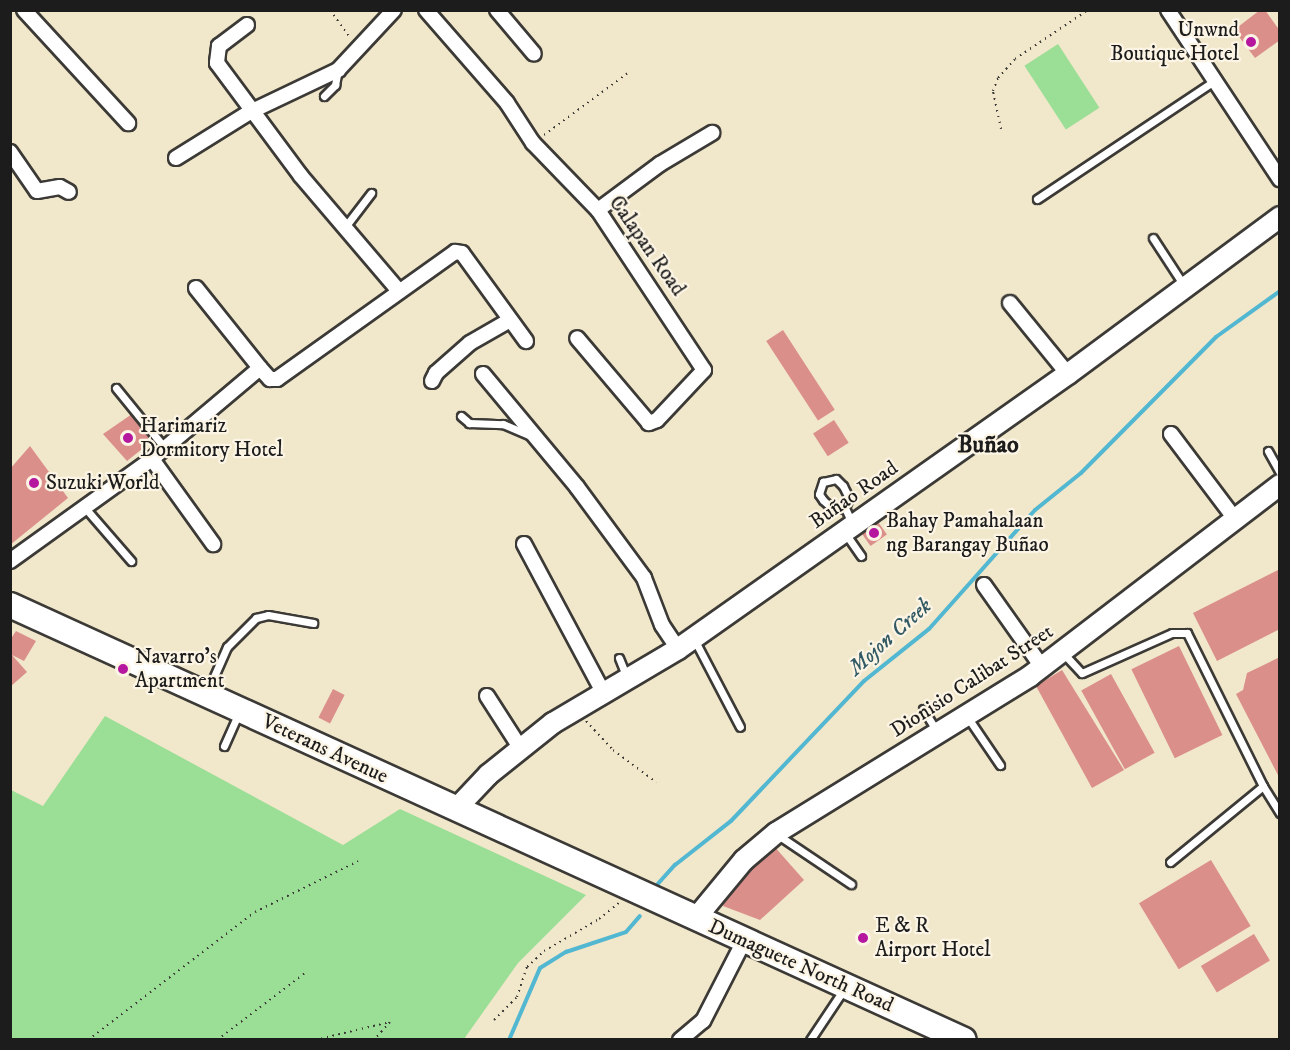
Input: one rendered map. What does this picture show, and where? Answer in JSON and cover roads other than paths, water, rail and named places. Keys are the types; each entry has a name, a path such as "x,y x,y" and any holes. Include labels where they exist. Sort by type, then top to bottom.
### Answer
{"highway":[{"name":"Veterans Avenue","path":"10,605 637,890"},
{"name":"Dumaguete North Road","path":"637,890 964,1040"}],"street":[{"path":"24,10 128,123"},
{"path":"176,158 250,112 338,70 394,10"},
{"name":"Calapan Road","path":"426,10 507,103 533,143 598,210 704,370 657,420 649,423 578,338"},
{"path":"497,10 534,54"},
{"path":"1168,10 1280,179"},
{"path":"247,25 219,46 216,53 217,63 250,112 399,291"},
{"path":"598,210 665,160 712,133"},
{"path":"10,152 38,191 60,187 69,192"},
{"name":"Buñao Road","path":"456,809 488,775 521,749 577,710 678,649 847,521 1068,374 1186,289 1280,217"},
{"path":"196,288 270,379 277,379 399,291 459,252 526,341"},
{"path":"1010,303 1068,374"},
{"path":"432,381 436,373 470,343 510,320"},
{"path":"10,561 86,509 152,459 260,368"},
{"path":"483,374 539,441 644,578 662,625 678,649"},
{"path":"1171,434 1235,519"},
{"path":"152,459 213,544"},
{"name":"Dionisio Calibat Street","path":"696,918 737,867 776,833 1042,667 1280,485"},
{"path":"524,543 604,694"},
{"path":"984,585 1042,667"},
{"path":"486,696 521,749"},
{"path":"680,1040 703,1021 744,941"}],"lane":[{"path":"324,96 335,85 338,70"},
{"path":"1037,199 1214,81"},
{"path":"345,227 371,193"},
{"path":"1153,238 1186,289"},
{"path":"116,388 165,448"},
{"path":"461,416 469,423 503,424 539,441"},
{"path":"1268,451 1280,473"},
{"path":"847,521 819,494 823,482 838,480 849,498 847,521 861,556"},
{"path":"86,509 131,561"},
{"path":"206,695 227,647 256,618 268,615 313,623"},
{"path":"1062,652 1082,673 1173,633 1187,633 1263,786 1280,813"},
{"path":"693,637 740,727"},
{"path":"619,658 628,680"},
{"path":"923,709 939,733"},
{"path":"224,747 240,710"},
{"path":"966,716 1000,765"},
{"path":"1170,862 1263,786"},
{"path":"776,833 851,884"},
{"path":"810,1040 846,987"}],"waterway":[{"name":"Mojon Creek","path":"655,887 675,865 731,821 864,681 929,629 1035,510 1081,473 1216,337 1280,291"},
{"name":"Mojon Creek","path":"509,1040 540,968 566,952 626,932 640,916"}],"place":[{"name":"Unwnd Boutique Hotel","path":"1251,42"},
{"name":"Harimariz Dormitory Hotel","path":"128,438"},
{"name":"Suzuki World","path":"34,483"},
{"name":"Bahay Pamahalaan ng Barangay Buñao","path":"874,533"},
{"name":"Navarro's Apartment","path":"123,669"},
{"name":"E & R Airport Hotel","path":"863,938"}],"district":[{"name":"Buñao","path":"988,446"}]}
